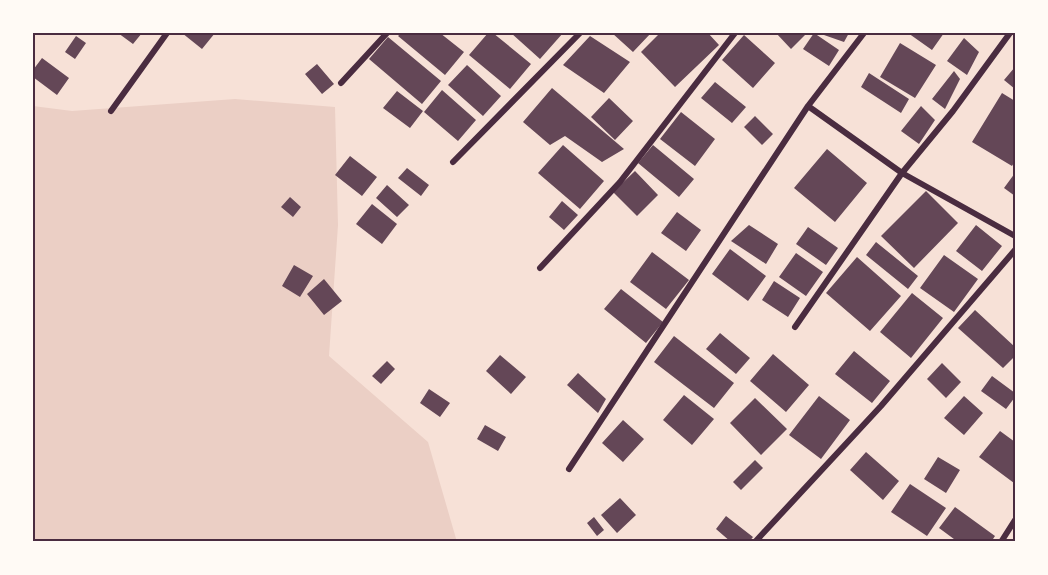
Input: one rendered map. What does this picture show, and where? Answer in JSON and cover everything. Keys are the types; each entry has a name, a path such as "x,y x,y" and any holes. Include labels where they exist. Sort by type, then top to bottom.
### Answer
{"street":[{"path":"111,111 167,33"},
{"path":"341,83 387,33"},
{"path":"453,162 580,33"},
{"path":"540,268 620,182 735,33"},
{"path":"569,469 808,106 864,33"},
{"path":"795,327 902,173 953,111 1010,33"},
{"path":"808,106 902,173 1015,236"},
{"path":"755,542 881,406 1015,250"},
{"path":"1001,542 1015,520"}],"shaded area":[{"path":"235,99 335,107 338,225 329,356 428,442 457,542 33,542 33,106 72,111"}],"building":[{"path":"118,33 142,33 133,44"},
{"path":"182,33 215,33 202,49"},
{"path":"401,33 440,33 464,52 445,75 398,36"},
{"path":"488,33 493,33 531,64 510,89 469,55"},
{"path":"511,33 563,33 540,59"},
{"path":"612,33 651,33 633,52"},
{"path":"660,33 708,33 719,45 675,87 641,52"},
{"path":"776,33 807,33 791,49"},
{"path":"814,33 839,50 829,66 803,49"},
{"path":"825,33 849,33 844,42 824,35"},
{"path":"908,33 944,33 932,50"},
{"path":"744,35 775,63 753,88 722,60"},
{"path":"76,36 86,43 75,59 65,52"},
{"path":"590,36 630,62 604,93 563,65"},
{"path":"388,37 441,81 422,104 369,59"},
{"path":"964,38 979,52 967,75 947,61"},
{"path":"900,43 936,65 915,98 880,77"},
{"path":"42,58 69,78 57,95 33,77 33,70"},
{"path":"317,64 334,84 322,94 305,74"},
{"path":"467,65 501,96 483,116 448,85"},
{"path":"1015,67 1015,89 1004,80"},
{"path":"954,71 960,79 945,109 932,99"},
{"path":"869,73 909,99 901,113 861,87"},
{"path":"715,82 746,107 732,123 701,98"},
{"path":"552,88 624,149 602,162 565,136 550,145 523,122"},
{"path":"442,90 476,120 458,141 424,112"},
{"path":"397,91 423,111 410,128 383,108"},
{"path":"1002,93 1015,101 1015,161 1012,166 972,142"},
{"path":"609,98 633,121 615,140 591,117"},
{"path":"921,106 935,120 919,144 901,131"},
{"path":"681,112 715,139 695,166 660,139"},
{"path":"755,116 773,134 762,145 744,127"},
{"path":"563,145 604,181 580,209 538,173"},
{"path":"653,145 694,179 679,197 638,163"},
{"path":"827,149 867,183 835,222 794,188"},
{"path":"350,156 377,177 362,196 335,175"},
{"path":"407,168 429,185 421,196 398,178"},
{"path":"635,171 658,195 637,216 613,192"},
{"path":"1015,173 1015,196 1004,188"},
{"path":"387,185 409,205 397,217 376,198"},
{"path":"926,191 958,223 914,268 881,236"},
{"path":"290,197 301,207 293,217 281,207"},
{"path":"562,201 578,215 564,230 549,217"},
{"path":"372,204 397,224 382,244 356,224"},
{"path":"677,212 701,230 686,251 661,233"},
{"path":"749,225 778,244 766,264 731,241"},
{"path":"976,225 1002,246 982,271 956,251"},
{"path":"808,227 838,248 826,265 796,244"},
{"path":"876,242 918,276 908,289 866,255"},
{"path":"730,249 766,276 748,301 712,274"},
{"path":"652,252 689,280 666,309 630,282"},
{"path":"796,253 823,272 806,296 779,277"},
{"path":"944,255 978,279 954,312 920,288"},
{"path":"857,257 901,296 870,331 826,293"},
{"path":"294,265 313,276 300,297 282,286"},
{"path":"324,279 342,301 324,315 307,294"},
{"path":"774,281 800,298 788,317 762,300"},
{"path":"621,289 663,322 646,343 604,309"},
{"path":"912,293 943,318 911,358 880,332"},
{"path":"975,310 1015,347 1015,356 1003,368 958,328"},
{"path":"720,333 750,358 736,374 706,349"},
{"path":"674,336 734,383 714,408 654,362"},
{"path":"854,351 890,381 872,403 835,374"},
{"path":"773,354 809,385 786,412 750,381"},
{"path":"500,355 526,377 511,394 486,371"},
{"path":"387,361 395,369 381,384 372,376"},
{"path":"942,363 961,382 946,398 927,379"},
{"path":"578,373 606,399 598,413 567,385"},
{"path":"992,376 1015,393 1015,397 1006,409 981,391"},
{"path":"429,389 450,403 440,417 420,403"},
{"path":"684,395 714,419 692,445 663,420"},
{"path":"819,396 850,420 821,459 789,435"},
{"path":"964,396 983,413 964,435 944,418"},
{"path":"755,398 787,429 761,455 730,423"},
{"path":"623,420 644,439 623,462 602,443"},
{"path":"485,425 506,437 498,451 477,439"},
{"path":"1000,431 1015,442 1014,483 979,457"},
{"path":"866,452 899,481 883,500 850,470"},
{"path":"938,457 960,470 946,493 924,479"},
{"path":"755,460 763,468 741,490 733,482"},
{"path":"910,484 946,508 927,536 891,512"},
{"path":"620,498 636,515 617,533 601,515"},
{"path":"955,507 995,536 991,542 958,542 939,528"},
{"path":"726,516 753,537 749,542 731,542 716,529"},
{"path":"594,517 604,530 597,536 587,523"}]}
